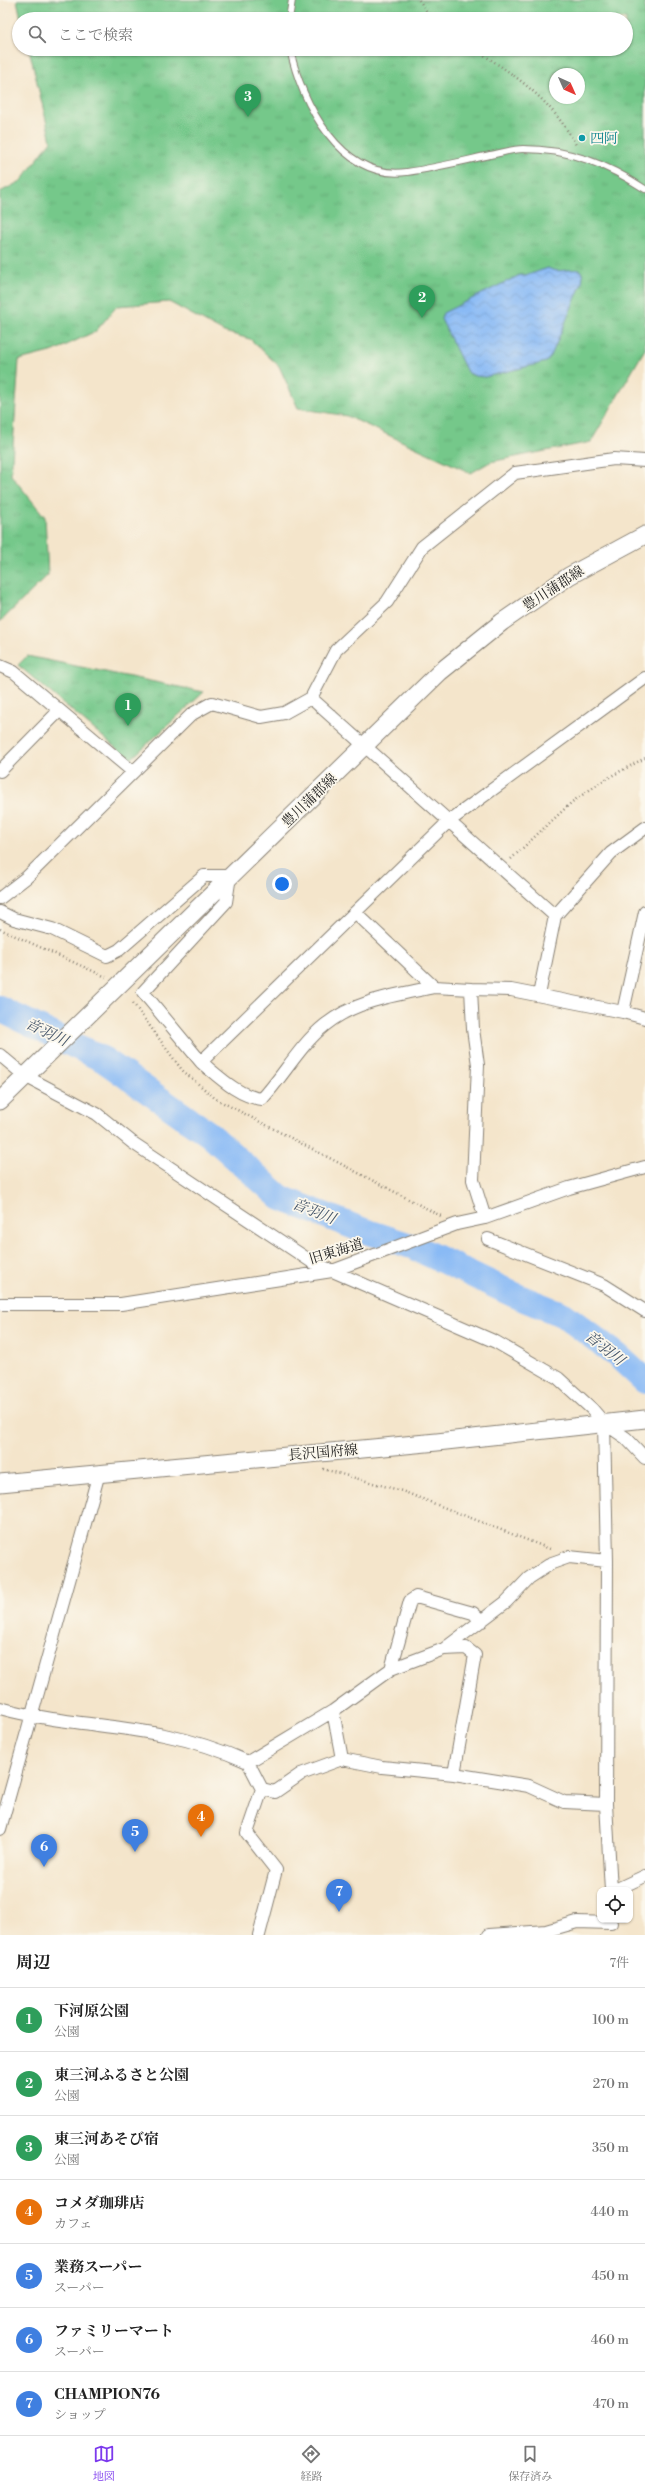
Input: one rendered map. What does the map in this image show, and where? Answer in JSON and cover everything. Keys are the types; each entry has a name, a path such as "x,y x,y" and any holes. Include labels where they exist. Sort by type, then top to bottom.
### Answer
{"main road":[{"name":"豊川蒲郡線","path":"0,1101 440,672 502,622 570,576 645,535"},
{"name":"長沢国府線","path":"0,1483 437,1442 645,1419"}],"street":[{"path":"0,898 27,877 132,771 192,714 212,703 260,717 284,712 311,698 336,650 387,602 422,547 515,473 614,459 645,461"},
{"path":"0,666 14,672 132,771"},
{"path":"201,1062 448,822 645,678"},
{"path":"311,698 555,916"},
{"path":"0,771 59,711"},
{"path":"539,994 555,916 611,853 645,828"},
{"path":"0,912 14,919 52,929 107,956 119,950 204,876 230,876 226,902 143,992 201,1062 226,1082 253,1098 262,1099 278,1082 299,1052 325,1024 369,1001 434,987 511,990 539,994 645,1018"},
{"path":"623,1012 645,912"},
{"path":"356,913 434,987"},
{"path":"471,989 473,1029 478,1065 473,1180 484,1218"},
{"path":"0,1055 97,1114 133,1143 312,1262 496,1342 558,1378 592,1409 611,1422 645,1458"},
{"name":"旧東海道","path":"0,1304 121,1304 332,1271 457,1224 484,1218 569,1188 645,1167"},
{"path":"488,1239 604,1286 645,1311"},
{"path":"611,1422 607,1561 606,1804 611,1887"},
{"path":"0,1829 99,1473"},
{"path":"248,1762 333,1711 391,1669 444,1649 506,1602 529,1578 552,1563 569,1557 607,1561"},
{"path":"391,1669 410,1600 416,1597 473,1613 482,1621"},
{"path":"444,1649 466,1648 475,1655 454,1774"},
{"path":"0,1708 31,1717 164,1735 217,1748 248,1762 262,1789 248,1833 276,1870 259,1935"},
{"path":"333,1711 342,1759"},
{"path":"262,1789 275,1792 301,1774 342,1759 382,1767 454,1774 529,1786 564,1802 606,1804"},
{"path":"622,1887 645,1876"},
{"path":"489,1935 546,1931 577,1922 611,1926"}],"lane":[{"path":"290,12 292,0"},
{"path":"292,56 303,91 321,125 342,150 364,165 384,171 405,172 521,149 582,156 621,173 645,189"}],"path":[{"path":"419,0 427,12"},
{"path":"484,56 546,101 572,137 582,156"},
{"path":"509,861 572,802 604,780 645,758"},
{"path":"216,1099 457,1224"},
{"path":"320,1468 402,1491 569,1557"}],"green space":[{"path":"17,0 645,0 645,349 591,442 490,462 471,473 347,416 298,408 279,366 250,339 224,332 169,302 117,306 96,331 54,351 19,360 11,475 45,517 48,575 0,622 0,192 21,181 51,141 31,56 633,56 633,12 20,12"},
{"path":"27,656 204,692 130,760 18,665"}],"water":[{"path":"548,268 556,271 580,270 583,275 582,283 551,356 546,362 485,377 475,376 467,372 441,319 443,313 520,275 525,276"}],"waterway":[{"name":"音羽川","path":"0,1009 104,1060 209,1134 281,1198 362,1230 414,1247 519,1297 564,1315 618,1356 645,1381"}],"place":[{"name":"東三河あそび宿","path":"248,117"},
{"name":"四阿","path":"582,138"},
{"name":"東三河ふるさと公園","path":"422,318"},
{"name":"下河原公園","path":"128,726"},
{"name":"コメダ珈琲店","path":"201,1837"},
{"name":"業務スーパー","path":"135,1852"},
{"name":"ファミリーマート","path":"44,1867"},
{"name":"CHAMPION76","path":"339,1912"}]}
